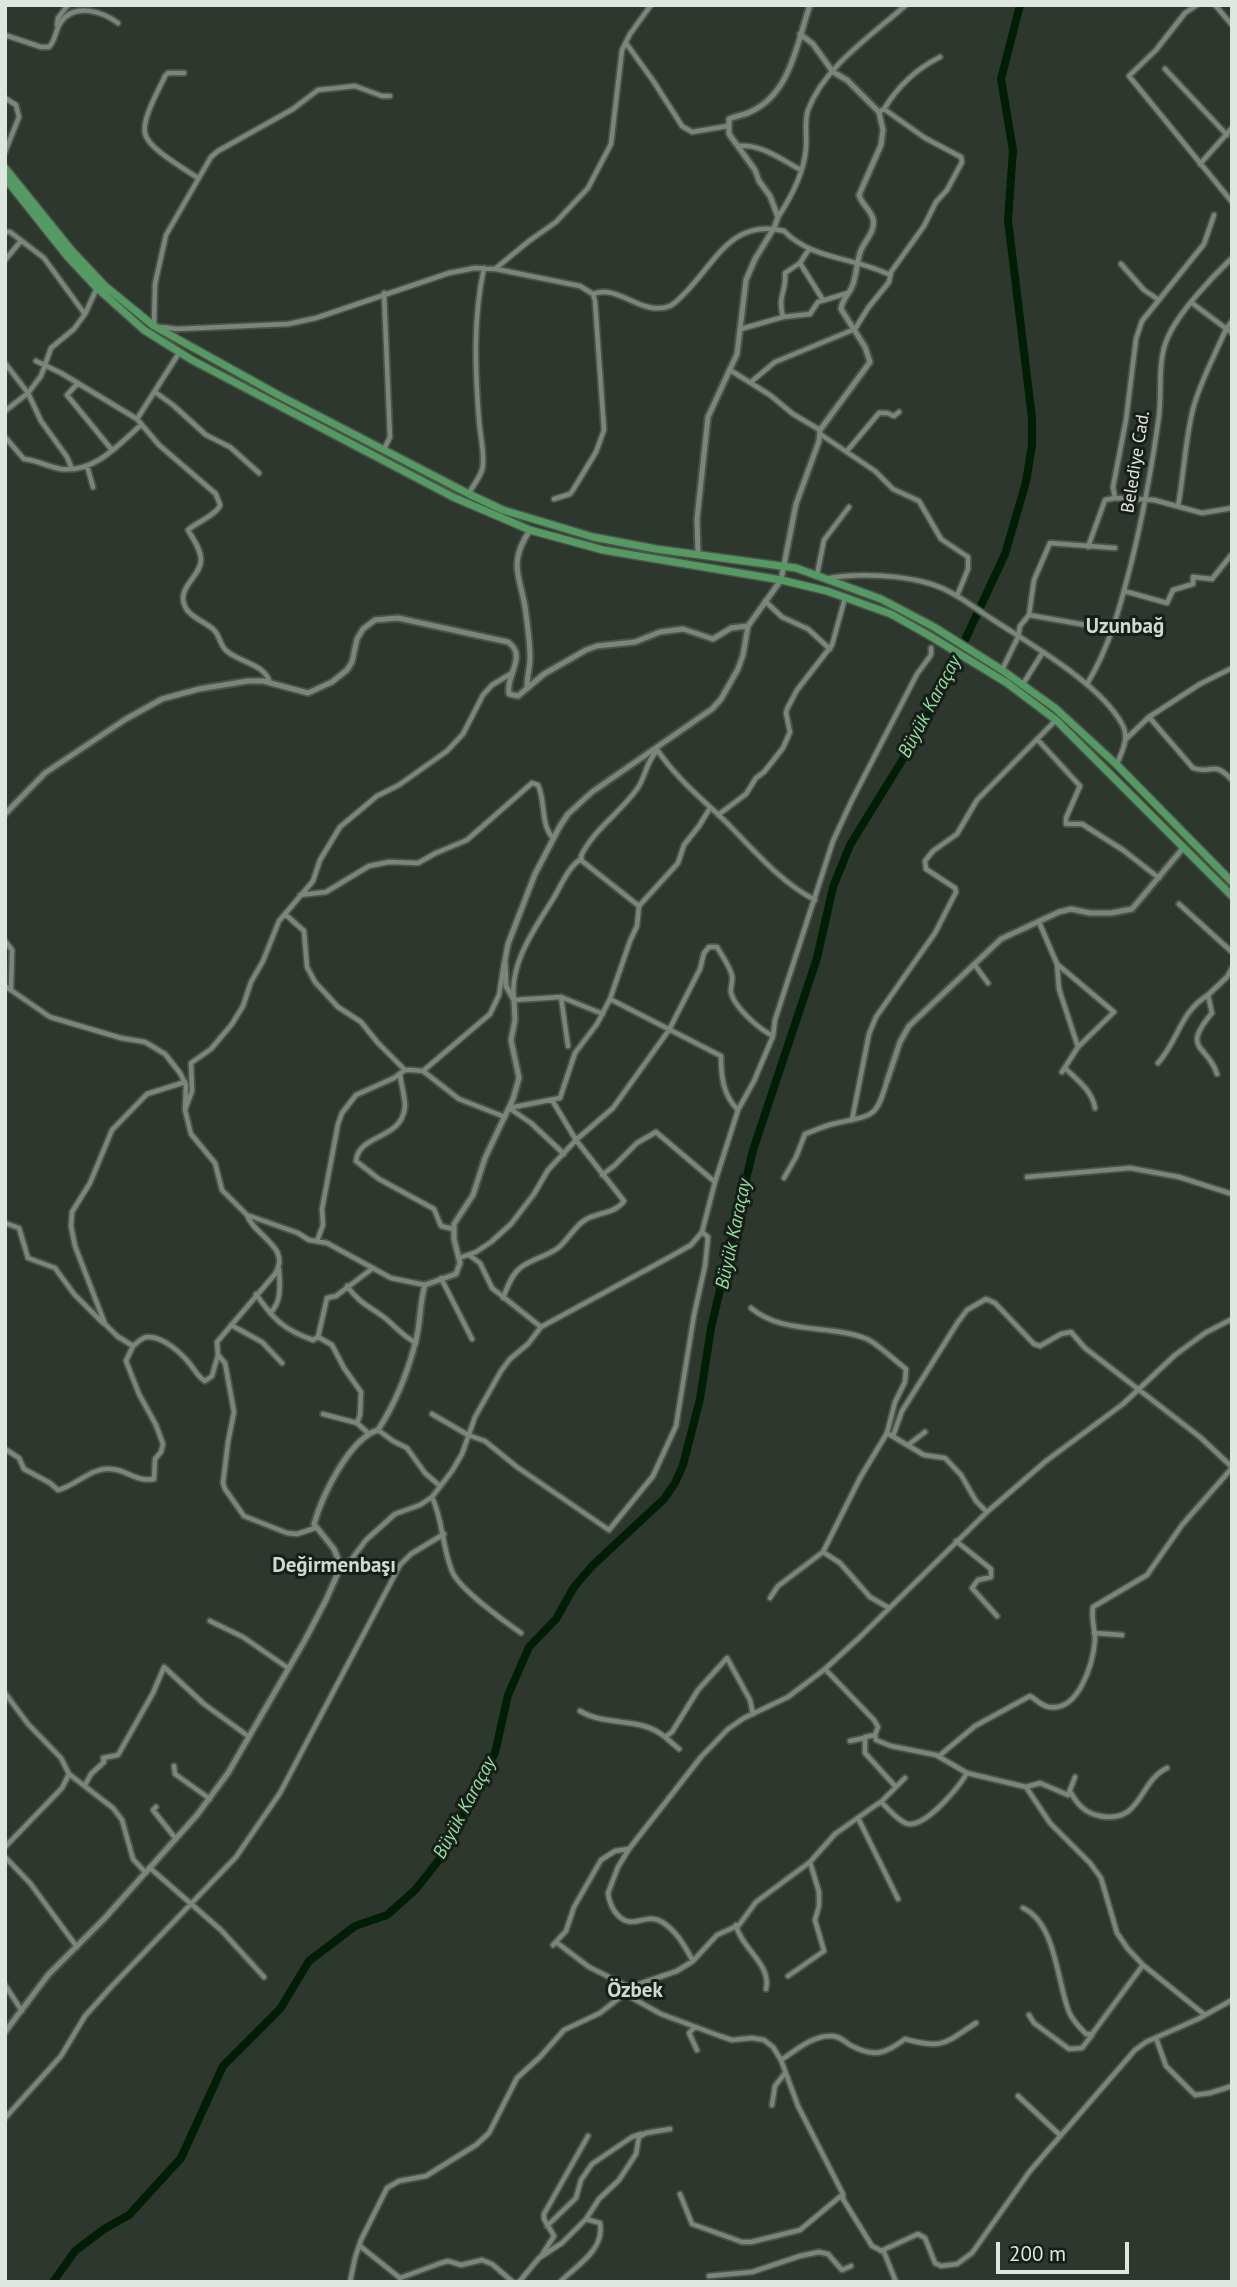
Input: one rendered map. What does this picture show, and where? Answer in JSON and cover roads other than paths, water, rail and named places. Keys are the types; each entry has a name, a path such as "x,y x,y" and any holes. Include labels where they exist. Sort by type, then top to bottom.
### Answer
{"highway":[{"path":"5,168 72,251 105,286 154,326 469,494 503,510 556,527 656,550 784,566 817,575 881,599 1056,720 1232,896"},
{"path":"5,178 67,256 97,288 144,330 178,353 453,497 530,530 603,550 781,580 827,591 932,632 993,664 1055,708 1117,765 1232,882"}],"street":[{"path":"57,30 58,18 68,5"},
{"path":"495,269 520,247 556,222 593,180 611,144 622,50 651,5"},
{"path":"779,217 755,170 729,134 729,119 750,113 776,91 790,66 810,5"},
{"path":"698,555 697,519 708,416 737,354 746,280 755,259 790,199 801,170 806,150 807,113 824,80 849,53 905,5"},
{"path":"1197,5 1185,13 1156,50 1129,76 1232,202"},
{"path":"1215,5 1232,25"},
{"path":"5,35 41,47 49,47 54,43 60,22 67,16 88,10 107,15 118,23"},
{"path":"751,382 775,362 855,329 868,308 890,282 890,275 924,226 936,202 947,190 962,162 961,157 882,111 847,80 833,72 813,44 800,34"},
{"path":"626,43 682,126 692,132 728,126"},
{"path":"423,1072 490,1014 499,995 508,944 535,874 568,814 592,792 712,709 721,699 743,655 748,626 781,580 796,504 820,432 870,362 869,354 841,309 874,221 861,203 859,195 881,145 882,111 909,77 940,57"},
{"path":"1166,69 1227,135"},
{"path":"184,73 168,73 165,76 144,131 146,137 162,153 198,178"},
{"path":"390,96 382,96 355,86 318,90 293,109 218,150 198,178 166,235 155,284 154,326 177,329 288,324 316,318 449,273 484,268 580,286 593,294 597,320 603,438 573,490 554,499"},
{"path":"5,98 16,105 19,117 5,152"},
{"path":"1200,164 1232,128"},
{"path":"737,146 747,145 770,153 801,170"},
{"path":"1115,498 1113,487 1126,420 1136,339 1142,321 1203,244 1214,215"},
{"path":"593,294 601,291 612,292 645,308 669,306 679,299 738,235 749,230 774,228 784,231 795,242 809,249 890,275"},
{"path":"5,232 10,232 44,258 85,314"},
{"path":"5,260 21,241"},
{"path":"783,317 780,298 786,284 785,273 800,263 809,249"},
{"name":"Belediye Cad.","path":"1087,684 1114,630 1124,591 1145,499 1168,335 1232,258"},
{"path":"800,263 823,300"},
{"path":"1121,264 1144,290 1159,300"},
{"path":"469,494 484,463 479,421 475,331 484,268"},
{"path":"5,411 28,393 46,365 51,348 74,329 85,314 97,288"},
{"path":"384,293 390,437 384,449"},
{"path":"741,329 783,317 810,314 816,304 823,300 848,293"},
{"path":"1192,303 1232,333"},
{"path":"1178,506 1193,410 1226,329 1232,321"},
{"path":"137,419 178,353"},
{"path":"36,361 137,419 167,453 216,494 219,507 204,521 188,530 201,560 184,594 185,605 195,618 215,631 225,650 264,671 270,683"},
{"path":"5,363 28,393 41,421 64,452 72,469"},
{"path":"730,370 751,382 880,475 893,489 919,501 941,539 968,557 968,569 957,596"},
{"path":"78,383 67,396 112,450"},
{"path":"155,392 206,435 229,447 259,473"},
{"path":"847,451 879,413 894,416 899,412"},
{"path":"5,437 24,459 33,459 56,468 72,469 100,461 141,425"},
{"path":"87,466 93,486"},
{"path":"1088,547 1105,500 1145,499 1202,513 1232,508"},
{"path":"817,575 824,540 849,507"},
{"path":"527,686 530,659 526,610 518,581 517,556 530,530"},
{"path":"1002,670 1020,626 1029,615 1034,580 1050,543 1115,548"},
{"path":"1124,591 1167,603 1173,590 1193,584 1193,577 1212,579 1232,554"},
{"path":"828,579 868,575 912,580 934,585 957,596 1087,684 1122,724 1126,739"},
{"path":"718,815 746,794 756,778 780,753 790,732 786,713 790,703 830,649 845,598"},
{"path":"765,601 782,617 808,629 830,649"},
{"path":"1029,615 1114,630"},
{"path":"5,814 45,774 155,702 187,692 248,681 270,683 308,694 332,682 352,662 357,639 363,629 375,620 397,618 503,639 513,645 516,652 517,660 508,685 511,696 518,696 527,686 597,646 635,642 660,632 682,629 713,639 731,628 748,626"},
{"path":"5,2032 48,1975 148,1870 210,1799 289,1668 341,1566 351,1560 381,1525 395,1514 420,1505 432,1497 453,1471 475,1417 510,1359 528,1343 541,1326 691,1245 702,1232 738,1110 773,1036 775,1020 840,825 930,655 931,648"},
{"path":"1023,684 1043,652"},
{"path":"1117,765 1126,739 1149,717 1199,684 1232,668"},
{"path":"185,1111 192,1091 191,1063 211,1049 232,1024 243,1006 279,921 313,881 320,860 346,820 377,796 398,785 447,751 463,734 483,695 492,685 512,673"},
{"path":"1149,717 1193,768 1198,770 1215,767 1223,770 1232,780"},
{"path":"852,1120 869,1034 876,1017 936,933 957,892 926,869 925,861 957,834 977,800 1056,720"},
{"path":"1037,739 1080,786 1066,824 1082,824 1123,850 1160,879"},
{"path":"656,749 690,790 786,882 815,900"},
{"path":"5,986 50,1017 152,1045 173,1063 185,1082 185,1111 191,1134 215,1163 222,1190 247,1215 298,1233 309,1240 327,1242 391,1278 425,1285 456,1274 459,1258 453,1228 473,1195 485,1158 520,1078 511,1040 515,1020 516,973 522,955 566,876 581,859 593,836 639,788 656,749"},
{"path":"300,895 326,892 369,866 389,862 418,863 467,840 532,783 538,785 541,792 545,824 553,838"},
{"path":"508,1108 560,1098 575,1053 603,1014 610,999 637,926 639,906 678,863 684,845 710,808"},
{"path":"784,1178 805,1134 834,1123 863,1118 877,1109 900,1042 909,1026 1001,939 1071,909 1090,913 1132,909 1160,879 1184,847"},
{"path":"581,859 639,906"},
{"path":"1179,904 1232,950"},
{"path":"285,914 304,931 307,967 315,982 338,1007 361,1022 403,1072 405,1106 401,1120 395,1129 376,1137 364,1147 356,1161 379,1179 434,1209 441,1226 453,1228"},
{"path":"1038,922 1056,964 1059,989 1078,1047"},
{"path":"5,941 12,950 11,990"},
{"path":"1232,943 1232,950"},
{"path":"459,1258 491,1242 511,1224 548,1170 576,1140 613,1108 669,1030 700,969 704,953 713,946 717,947 732,975 730,991 734,997 757,1028 773,1036"},
{"path":"505,960 506,986 514,1000"},
{"path":"974,964 988,982"},
{"path":"1056,964 1114,1012 1078,1047 1064,1070 1085,1087 1094,1100 1095,1108"},
{"path":"1158,1063 1170,1050 1189,1010 1227,977 1232,968"},
{"path":"1208,995 1212,1013 1201,1026 1197,1041 1217,1074"},
{"path":"514,1000 561,997 603,1014"},
{"path":"561,997 568,1046"},
{"path":"610,999 722,1056 723,1084 730,1102 738,1110"},
{"path":"317,1241 323,1225 321,1209 342,1113 356,1095 403,1072 423,1072 459,1099 505,1117"},
{"path":"105,1324 75,1246 71,1226 72,1212 90,1183 112,1130 147,1094 185,1082"},
{"path":"503,1298 513,1275 520,1267 559,1247 583,1221 621,1205 624,1201 576,1140 552,1100"},
{"path":"508,1108 531,1122 564,1154"},
{"path":"602,1175 637,1143 656,1132 715,1182"},
{"path":"1027,1177 1130,1168 1179,1177 1232,1194"},
{"path":"247,1215 249,1222 270,1242 280,1258 278,1301 269,1313"},
{"path":"5,1223 19,1228 28,1258 55,1268 92,1314 132,1346"},
{"path":"432,1414 485,1441 517,1467 610,1530 653,1476 676,1426 705,1266 708,1237 702,1232"},
{"path":"469,1255 480,1263 492,1288 541,1326"},
{"path":"5,1449 19,1458 24,1469 58,1490 98,1470 109,1468 139,1480 155,1479 155,1459 163,1444 126,1361 132,1346 142,1338 149,1337 165,1342 187,1360 205,1381 212,1376 218,1355 217,1342 279,1268"},
{"path":"318,1338 327,1297 335,1296 373,1268"},
{"path":"441,1278 472,1339"},
{"path":"341,1566 334,1549 315,1528 318,1509 338,1468 368,1433 378,1430 391,1409 416,1343 419,1308 425,1285"},
{"path":"346,1286 358,1301 416,1343"},
{"path":"256,1294 269,1313 292,1333 313,1340 318,1338 332,1345 361,1392 357,1423"},
{"path":"893,1436 902,1411 958,1322 967,1310 986,1299 995,1303 1034,1344 1041,1346 1061,1334 1071,1332 1085,1348 1200,1437 1232,1468 1182,1525 1147,1575 1093,1607 1093,1656 1087,1678 1078,1691 1060,1706 1050,1707 1030,1696 998,1711 975,1726 939,1756"},
{"path":"751,1308 761,1317 780,1323 866,1339 906,1369 905,1382 895,1402 887,1433 860,1478 823,1552 778,1586 770,1598"},
{"path":"693,1961 673,1931 661,1921 651,1918 636,1922 624,1921 609,1901 608,1893 629,1849 701,1757 727,1729 788,1697 825,1669 986,1512 1046,1461 1139,1390 1175,1355 1205,1333 1232,1319"},
{"path":"231,1325 262,1342 282,1363"},
{"path":"218,1355 225,1363 234,1412 223,1483 225,1489 241,1514 287,1533 297,1534 315,1528"},
{"path":"323,1414 357,1423 368,1433"},
{"path":"378,1430 407,1448 425,1473 440,1486"},
{"path":"908,1445 925,1432"},
{"path":"887,1433 925,1455 945,1458 961,1475 976,1501 986,1512"},
{"path":"432,1497 439,1510 452,1572 460,1583 490,1610 521,1633"},
{"path":"5,2118 61,2056 85,2016 236,1857 280,1793 400,1565 411,1554 444,1534"},
{"path":"956,1541 991,1569 991,1577 978,1580 972,1588 998,1616"},
{"path":"823,1552 840,1563 870,1597 889,1608"},
{"path":"210,1620 243,1637 289,1668"},
{"path":"1094,1633 1122,1635"},
{"path":"665,1737 672,1732 698,1690 727,1658 750,1700 753,1714"},
{"path":"85,1785 91,1774 104,1762 103,1758 118,1755 153,1693 164,1667 204,1704 248,1736"},
{"path":"825,1669 874,1720 878,1727 876,1740 891,1746 939,1756 967,1773 1026,1787 1040,1783 1068,1795 1075,1777"},
{"path":"5,1693 28,1724 61,1758 69,1774 117,1814 133,1859 193,1903 264,1977"},
{"path":"580,1711 604,1721 651,1727 679,1749"},
{"path":"850,1741 875,1735"},
{"path":"865,1738 865,1753 896,1787"},
{"path":"174,1766 175,1774 210,1799"},
{"path":"1070,1792 1086,1811 1105,1816 1120,1815 1132,1810 1151,1782 1167,1768"},
{"path":"881,1802 911,1825 922,1820 947,1799 960,1786 967,1773"},
{"path":"5,1847 62,1788 69,1774"},
{"path":"350,2282 355,2258 387,2188 399,2181 426,2176 476,2145 489,2133 522,2072 540,2057 564,2030 600,2012 631,1988 657,1976 677,1971 693,1961 717,1935 743,1921 756,1902 810,1862 835,1834 881,1802 905,1777"},
{"path":"1026,1787 1050,1823 1090,1863 1101,1878 1117,1933 1143,1965 1205,2015"},
{"path":"156,1807 153,1810 176,1839"},
{"path":"858,1818 898,1899"},
{"path":"629,1849 615,1851 601,1860 574,1907 566,1931 554,1943 589,1967 631,1988"},
{"path":"5,1857 30,1883 77,1947"},
{"path":"788,1976 824,1951 815,1920 819,1906 818,1892 810,1862"},
{"path":"1023,1908 1036,1919 1055,1952 1070,2013 1086,2034 1092,2034"},
{"path":"736,1925 738,1934 765,1973 768,1981 766,1989"},
{"path":"1029,2015 1034,2023 1069,2049 1082,2048 1143,1965"},
{"path":"5,1985 22,2011"},
{"path":"625,1994 653,2010 695,2027 732,2040 764,2040 773,2047 843,2199 872,2246 881,2251 887,2259 896,2282"},
{"path":"881,2251 918,2234 925,2238 935,2263 941,2266 957,2264 972,2253 1030,2171 1135,2050 1232,2000"},
{"path":"781,2060 804,2044 830,2036 864,2052 882,2053 905,2039 923,2043 950,2041 976,2023"},
{"path":"695,2027 689,2033 697,2050"},
{"path":"1156,2038 1166,2066 1195,2095 1232,2086"},
{"path":"772,2105 775,2086 785,2073"},
{"path":"1018,2096 1060,2135"},
{"path":"547,2226 576,2198 582,2180 592,2164 632,2137 670,2129"},
{"path":"541,2256 562,2243 586,2218 599,2199 620,2180 636,2154 639,2137 646,2133"},
{"path":"519,2282 541,2256 554,2235 547,2226 544,2214 588,2136"},
{"path":"680,2194 692,2224 741,2242 751,2242 800,2230 843,2194"},
{"path":"560,2282 598,2247 602,2231 600,2223 586,2218"},
{"path":"360,2246 400,2277 448,2261 461,2265 482,2260 492,2264 513,2282"},
{"path":"709,2276 752,2272 819,2252 828,2254 842,2270 851,2266"}],"waterway":[{"name":"Büyük Karaçay","path":"53,2282 75,2251 104,2229 129,2215 181,2158 223,2066 280,2009 309,1961 355,1926 387,1915 415,1890 439,1860 495,1753 508,1695 529,1647 556,1619 574,1587 592,1566 664,1499 683,1465 700,1399 711,1328 753,1150 817,958 833,887 850,845 919,733 951,670 1005,554 1026,482 1032,445 1032,418 1008,220 1013,150 1001,79 1020,5"}],"district":[{"name":"Uzunbağ","path":"1125,627"},
{"name":"Değirmenbaşı","path":"334,1566"},
{"name":"Özbek","path":"635,1991"}]}
